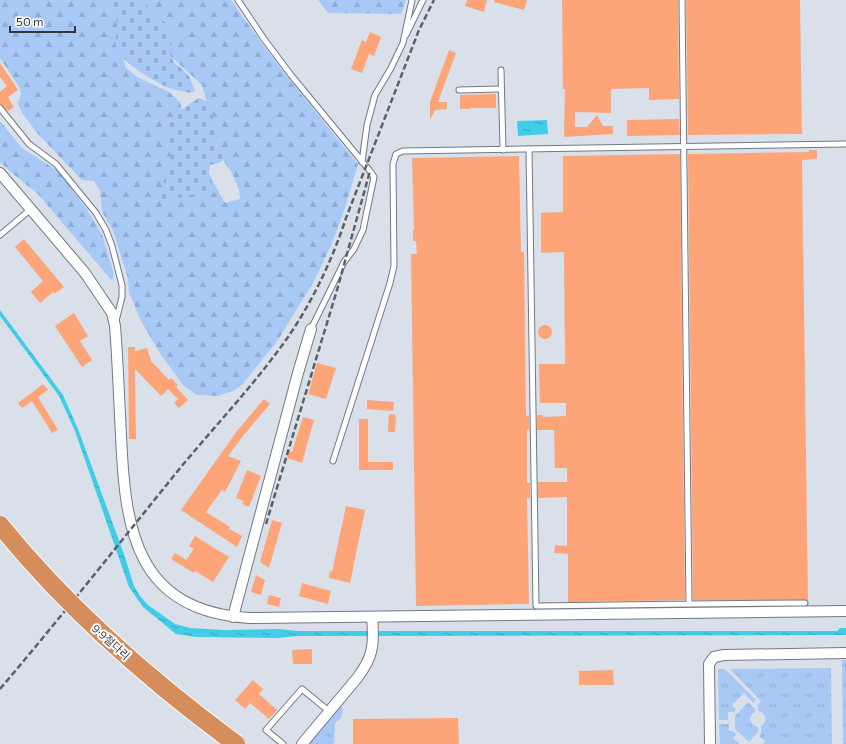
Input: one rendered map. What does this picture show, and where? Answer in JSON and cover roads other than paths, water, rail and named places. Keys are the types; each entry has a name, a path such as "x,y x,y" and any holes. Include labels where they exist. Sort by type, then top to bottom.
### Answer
{"highway":[{"name":"9·9절다리","path":"0,525 46,579 91,624 143,671 203,720 236,744"},
{"name":"9·9절다리","path":"0,541 84,632 136,678 219,744"}],"street":[{"path":"0,173 85,273 112,313 115,326 125,500 138,548 144,561 164,587 194,606 208,612 233,617 250,618 846,611"},
{"path":"233,617 311,330"},
{"path":"302,744 358,678 371,653 373,633 372,617"},
{"path":"710,744 710,664 714,657 724,655 846,653"}],"lane":[{"path":"238,0 291,76 374,177 363,230 354,248 344,262 311,330"},
{"path":"402,43 412,0"},
{"path":"362,162 367,125 375,95 391,68 423,0"},
{"path":"682,0 689,604"},
{"path":"500,70 503,146"},
{"path":"459,90 501,89"},
{"path":"0,108 30,144 56,164 96,213 106,230 112,246 122,285 122,298 115,326"},
{"path":"333,461 390,283 394,266 393,164 396,154 403,151 503,146 529,150 846,144"},
{"path":"529,150 536,606 805,603"},
{"path":"0,235 31,209"},
{"path":"282,744 266,730 302,689 330,712"}],"water":[{"path":"547,120 548,134 518,136 517,121"},
{"path":"0,310 63,395 78,429 124,554 134,586 148,605 175,624 190,628 224,630 279,629 297,631 837,631 840,628 846,628 846,635 298,636 277,638 196,637 176,634 143,607 129,587 75,431 59,396 0,316"}],"railway":[{"path":"0,689 181,467 259,376 293,330 311,299 334,251 419,30 434,0"},
{"path":"266,524 337,290 370,171"}]}
